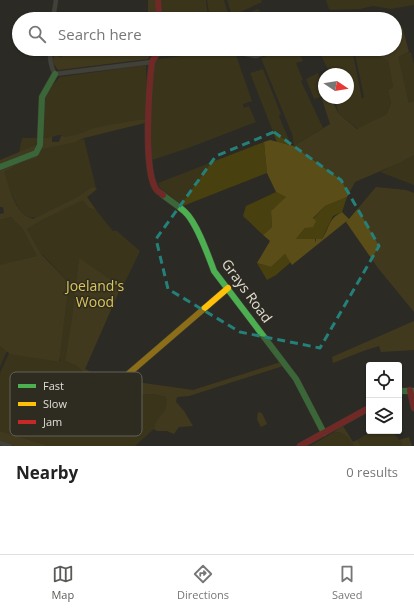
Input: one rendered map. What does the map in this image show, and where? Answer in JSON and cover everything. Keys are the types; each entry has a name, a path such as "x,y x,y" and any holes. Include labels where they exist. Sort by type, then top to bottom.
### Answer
{"street":[{"path":"54,12 56,0"},
{"path":"158,0 159,12"},
{"path":"50,56 52,70 55,74"},
{"name":"Grays Road","path":"155,56 152,62 148,118 150,171 156,189 186,213 192,221 214,271 296,379 324,434"},
{"path":"55,74 152,62"},
{"path":"0,168 36,152 40,145 42,98 55,74"},
{"path":"130,372 228,288"},
{"path":"412,391 410,396 414,408"},
{"path":"300,446 366,410"},
{"path":"0,443 10,446"}],"highlighted area":[{"path":"274,132 341,180 379,246 320,348 240,332 168,289 156,239 216,156"}],"shaded area":[{"path":"161,0 206,0 207,12 162,12"},
{"path":"207,0 224,0 228,12 209,12"},
{"path":"227,0 261,0 262,2 241,12 231,12"},
{"path":"326,0 414,0 414,5 391,9 373,6 360,9 331,10 329,9"},
{"path":"258,9 261,12 250,12"},
{"path":"411,52 414,64 414,101 409,103 397,57"},
{"path":"181,56 236,56 252,101 243,104 244,108 249,106 256,122 152,160 150,114 154,63 158,59"},
{"path":"266,56 300,56 303,61 296,63 303,80 301,81 323,128 294,146 292,134 261,58"},
{"path":"321,56 353,56 362,99 364,97 355,56 382,56 388,60 393,87 388,90 391,103 387,114 358,129 338,113 336,104 354,104 354,68 327,68"},
{"path":"146,65 147,93 145,119 95,129 76,136 68,137 59,135 44,138 43,108 45,93 60,77"},
{"path":"263,69 281,114 279,116 291,145 277,142 250,73"},
{"path":"318,73 318,98 314,99 306,79"},
{"path":"22,138 38,138 36,145 19,153"},
{"path":"84,139 96,188 92,187 77,197 37,217 30,218 25,215 15,202 3,172 20,163 37,158 37,154 43,149"},
{"path":"264,142 267,173 183,206 160,188 158,183"},
{"path":"414,155 414,185 380,172"},
{"path":"276,192 287,197 271,211 272,227 263,235 243,216 246,206"},
{"path":"347,197 342,212 333,216 322,239 296,239 325,206"},
{"path":"84,199 89,208 96,210 113,231 117,231 140,251 121,287 79,259 65,361 77,366 84,372 10,372 10,434 0,431 0,373 9,353 58,362 61,360 59,359 69,283 41,254 27,229"},
{"path":"11,217 22,228 37,256 0,266 0,220"},
{"path":"285,254 291,262 276,275 267,280 257,263 271,267"},
{"path":"0,346 7,351 0,367"},
{"path":"154,394 166,397 166,408 154,429 135,446 49,446 16,436 142,436 142,395"},
{"path":"334,432 344,434 354,446 310,446"},
{"path":"367,434 395,434 402,442 403,446 361,446 357,440"}],"green space":[{"path":"148,0 155,0 155,12 148,12"},
{"path":"402,26 409,52 402,55"},
{"path":"54,56 150,56 148,59 58,70 53,63"},
{"path":"380,56 400,56 398,57 409,103 414,101 414,155 355,182 347,197 325,206 313,218 316,221 313,227 305,228 296,239 315,239 316,243 316,239 322,239 331,221 337,215 342,212 349,219 376,187 406,190 414,193 414,312 378,268 346,222 348,220 292,265 285,254 271,267 257,263 270,241 263,235 272,227 271,211 286,197 276,192 267,173 264,142 270,140 294,146 330,124 324,104 334,104 338,113 357,129 387,114 391,103 388,90 393,87 388,60"},
{"name":"Joeland's Wood","path":"145,119 145,123 43,149 37,154 37,158 20,163 4,172 17,206 21,212 33,219 77,197 92,187 97,189 87,197 96,210 89,208 83,200 27,229 41,254 69,283 59,362 10,354 0,346 0,265 37,256 22,228 11,217 0,220 0,214 4,213 3,207 0,207 0,169 41,146 44,138 52,137 52,142 59,142 61,136 74,135 95,128"},
{"path":"36,145 35,152 0,166 0,160"},
{"name":"Joeland's Wood","path":"79,258 121,287 85,369 91,372 84,372 77,366 65,361"},
{"path":"414,321 414,350 381,352 379,346 333,363 332,357"},
{"name":"Joeland's Wood","path":"281,362 283,366 189,396 177,397 176,402 184,411 193,426 179,427 174,434 167,431 157,431 154,429 157,420 166,408 166,397 154,394 142,395 142,383 193,390"},
{"path":"258,412 262,413 267,424 261,427 257,419"},
{"path":"343,426 353,442 357,440 361,446 354,446 344,434 334,432"},
{"path":"0,431 10,434 10,436 16,436 49,446 15,446 0,441"},
{"path":"409,437 412,446 402,446 402,442 399,440"}],"traffic: fast":[{"path":"0,167 36,153 40,145 42,97 55,74"},
{"path":"163,195 183,210 194,224 214,271 296,379 324,433"},
{"path":"402,391 413,391"}],"traffic: slow":[{"path":"130,372 228,288"}],"traffic: jam":[{"path":"158,0 159,12"},
{"path":"155,56 152,62 151,74 148,147 149,165 152,179 157,190 163,195"},
{"path":"410,390 414,408"},
{"path":"300,446 366,410"}]}
